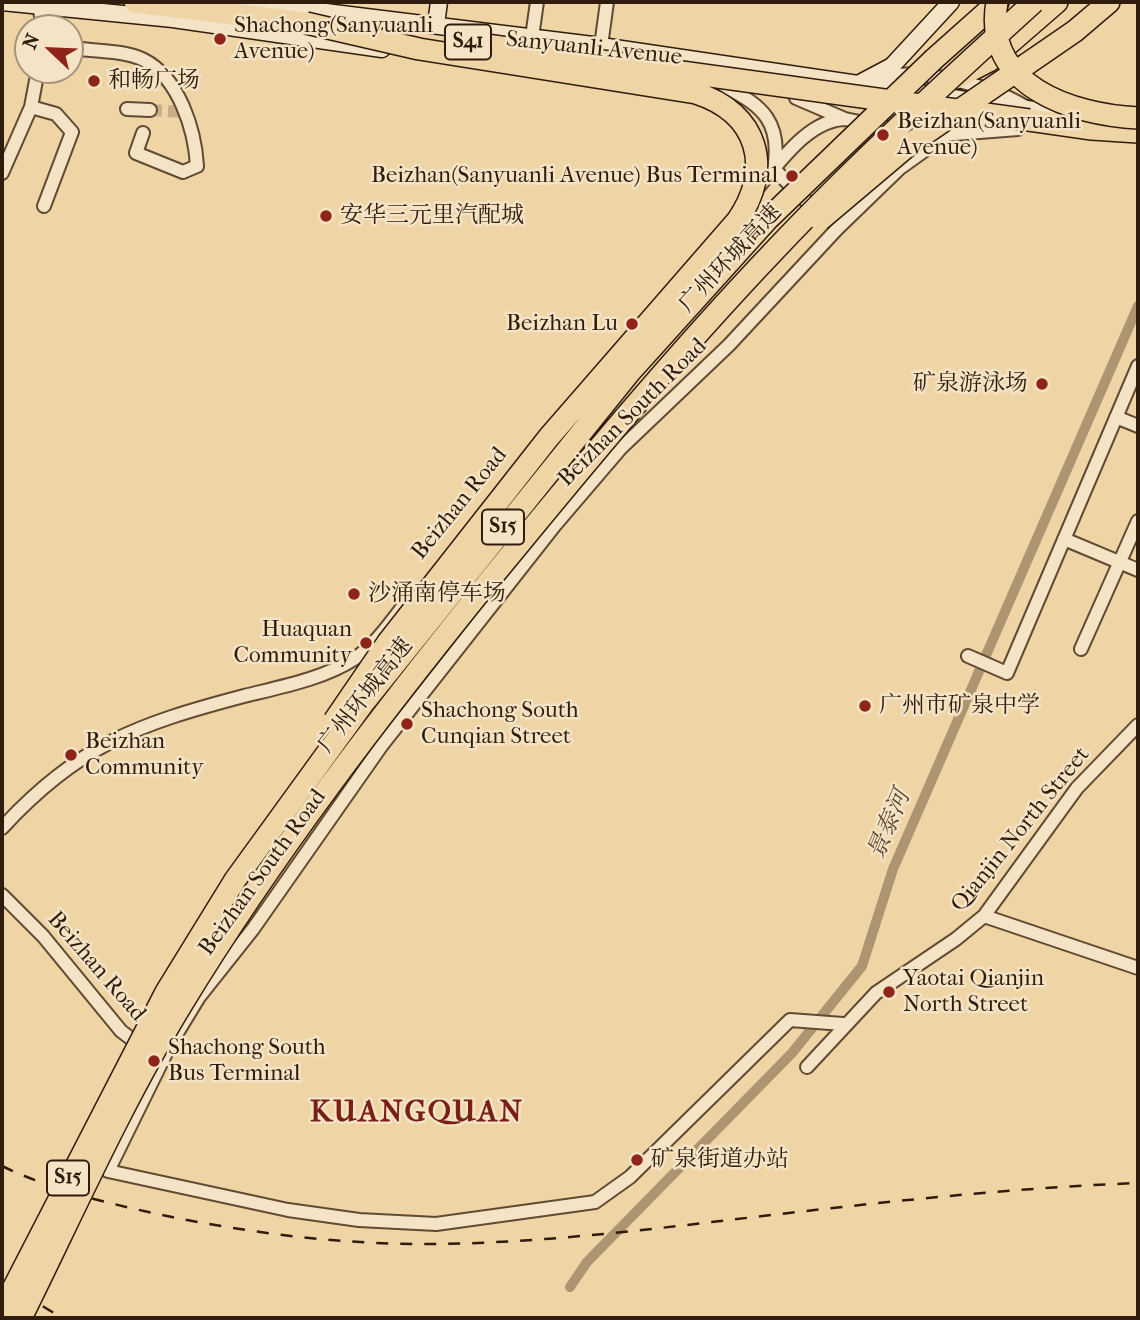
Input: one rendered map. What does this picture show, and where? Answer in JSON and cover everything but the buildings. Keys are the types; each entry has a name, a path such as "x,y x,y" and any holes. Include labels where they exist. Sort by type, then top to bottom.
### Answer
{"highway":[{"name":"S41","path":"135,2 629,64"},
{"path":"934,59 986,2"},
{"path":"998,2 997,31 1003,53 1029,85 1070,107 1138,119"},
{"name":"广州环城高速","path":"2,1310 136,1046 235,880 362,705 630,372 768,219 934,59 998,2"},
{"name":"广州环城高速","path":"21,1318 152,1055 182,1004 287,845 454,624 691,341 856,167 1034,2"},
{"path":"629,64 726,67 896,89 927,86 956,78 989,61 1056,2"},
{"path":"1027,64 1088,2"},
{"path":"691,341 910,144 1074,31 1109,2"},
{"path":"235,880 342,708 388,642 574,407 731,228 750,200 756,180 755,151 746,127 730,108 706,96 419,48 307,24"},
{"path":"629,64 1092,129 1138,132"}],"main road":[{"name":"Sanyuanli Avenue","path":"2,2 173,19 307,24 348,8 436,24 859,83 1030,110 1138,119"},
{"name":"Sanyuanli Avenue","path":"245,2 307,24 343,44 724,87 1018,129 1138,141"},
{"path":"436,24 439,2"},
{"path":"859,83 892,66 951,2"},
{"path":"343,44 348,8"}],"street":[{"path":"532,37 537,2"},
{"path":"601,46 607,2"},
{"path":"39,5 41,14"},
{"path":"84,50 133,56 163,72 185,112 196,148 197,166 183,172 136,153 144,133"},
{"path":"2,173 31,107 35,84"},
{"path":"724,87 749,99 769,119 776,148 774,169 836,230"},
{"path":"796,98 845,119 898,130 946,135 1018,129"},
{"path":"31,107 56,114 72,132 44,206"},
{"path":"127,109 150,110"},
{"name":"Beizhan Road","path":"2,828 61,771 113,738 164,718 337,668 362,652 608,357 774,169 809,134 835,119 845,119"},
{"name":"Beizhan South Road","path":"844,1024 790,1020 630,1177 595,1202 436,1224 359,1220 288,1210 108,1171 162,1061 199,997 253,929 338,805 555,525 620,449 729,345 836,230 900,168 946,135"},
{"path":"968,656 1007,673 1138,366"},
{"path":"1116,417 1138,426"},
{"path":"1081,649 1138,521"},
{"path":"1064,539 1138,570"},
{"name":"Qianjin North Street","path":"807,1067 844,1024 888,982 956,939 984,916 1077,788 1138,726"},
{"name":"Beizhan Road","path":"2,895 43,936 121,1031 162,1061"},
{"path":"984,916 1138,968"}],"waterway":[{"name":"景泰河","path":"570,1287 587,1262 792,1053 862,966 893,869 1138,306"}],"tunnel":[{"path":"150,110 185,112"}],"railway":[{"path":"2,1166 62,1190 167,1216 301,1237 403,1244 558,1238 966,1194 1138,1183"},
{"path":"2,1281 62,1318"},
{"path":"2,1300 32,1318"}],"place":[{"name":"Shachong(Sanyuanli Avenue)","path":"220,39"},
{"name":"和畅广场","path":"94,81"},
{"name":"Beizhan(Sanyuanli Avenue)","path":"883,135"},
{"name":"Beizhan(Sanyuanli Avenue) Bus Terminal","path":"792,176"},
{"name":"安华三元里汽配城","path":"326,216"},
{"name":"Beizhan Lu","path":"632,324"},
{"name":"矿泉游泳场","path":"1042,384"},
{"name":"沙涌南停车场","path":"354,594"},
{"name":"Huaquan Community","path":"366,643"},
{"name":"广州市矿泉中学","path":"865,706"},
{"name":"Shachong South Cunqian Street","path":"407,724"},
{"name":"Beizhan Community","path":"71,755"},
{"name":"Yaotai Qianjin North Street","path":"889,992"},
{"name":"Shachong South Bus Terminal","path":"154,1061"},
{"name":"矿泉街道办站","path":"637,1160"}],"district":[{"name":"KUANGQUAN","path":"417,1114"}]}
